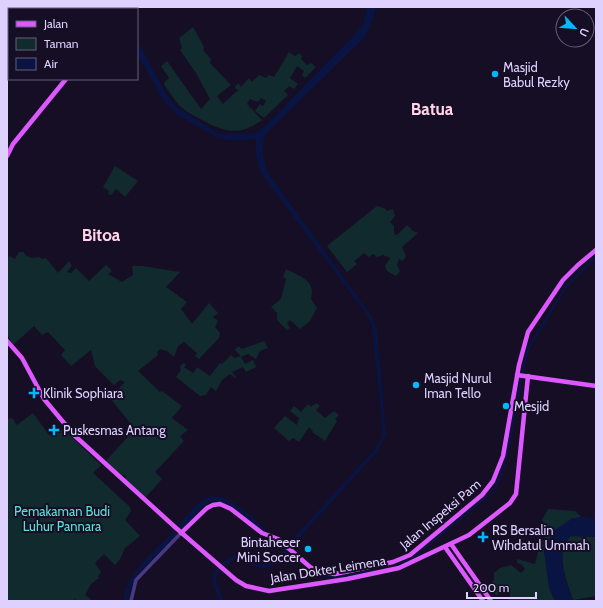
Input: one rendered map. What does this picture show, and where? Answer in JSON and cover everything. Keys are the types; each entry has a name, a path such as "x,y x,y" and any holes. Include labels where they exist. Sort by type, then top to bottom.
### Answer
{"main road":[{"path":"7,156 12,144 65,80"},
{"path":"596,250 563,280 533,322 522,349 524,377 596,386"},
{"name":"Jalan Dokter Leimena","path":"7,340 19,355 44,399 60,419 181,533 246,586 266,590 343,580 399,568 469,535 510,503 516,494 524,377"},
{"name":"Jalan Inspeksi Pam","path":"181,533 207,508 213,504 220,504 231,509 262,533 271,535 315,570 326,574 342,573 393,562 410,555 486,490 493,481 503,456 524,377"},
{"path":"451,544 492,601"},
{"path":"445,547 483,601"},
{"path":"342,573 343,580"}],"street":[{"path":"131,601 136,580 181,533"}],"green space":[{"path":"193,27 204,47 203,50 211,59 210,63 231,85 217,96 223,104 237,91 239,92 235,87 238,83 241,87 249,78 252,82 259,75 266,78 269,75 274,77 289,52 295,56 299,53 302,56 301,59 307,65 311,63 316,67 305,78 302,75 304,71 297,66 290,78 298,84 294,89 289,86 284,91 288,95 264,118 255,111 260,104 263,106 266,101 261,98 258,102 250,99 247,104 262,120 246,129 239,131 224,130 191,114 179,106 164,83 169,78 161,66 167,61 201,109 210,99 196,73 180,50 182,48 179,38"},
{"path":"115,166 138,181 125,197 116,189 111,195 108,194 109,191 103,187"},
{"path":"377,206 386,209 386,211 393,209 395,216 390,222 394,226 394,234 397,235 407,225 413,231 418,233 402,247 406,256 403,261 399,259 397,265 400,271 396,276 387,271 385,266 390,258 383,255 377,257 373,254 369,257 364,253 354,261 357,264 347,272 327,246"},
{"path":"19,252 24,252 25,255 31,258 46,258 58,273 69,261 72,266 67,272 71,273 76,268 89,281 106,265 112,271 108,274 122,282 133,275 132,266 143,266 180,272 166,287 187,302 181,309 192,324 209,303 218,313 213,317 218,321 215,327 220,333 219,338 199,359 195,356 197,353 184,342 178,346 174,357 167,351 160,349 157,352 158,355 138,371 160,392 162,391 182,406 172,418 188,430 180,436 184,441 155,472 162,479 145,498 125,479 126,476 120,474 105,462 135,429 110,398 125,382 120,380 114,385 95,366 91,350 71,366 61,355 65,350 48,332 42,335 34,326 13,345 7,334 7,263 9,256 15,259"},
{"path":"286,269 302,277 309,283 312,293 311,299 317,308 310,321 300,329 290,320 287,323 290,328 287,330 277,320 277,313 271,307 281,299 286,279 283,277"},
{"path":"264,341 268,348 260,351 256,359 248,354 241,357 245,364 253,360 256,367 246,372 243,367 232,372 236,377 235,378 230,374 222,380 216,391 211,387 206,395 200,396 176,377 181,370 180,366 184,363 186,365 184,367 193,373 197,367 210,376 220,363 222,364 231,355 234,358 241,356 235,350 238,346 242,349"},
{"path":"316,403 320,406 316,410 325,418 334,411 339,415 335,419 337,421 325,441 312,432 313,431 309,427 299,442 293,438 289,441 274,428 285,416 297,425 299,418 290,411 294,406 301,412 308,404 311,407"},
{"name":"Pemakaman Budi Luhur Pannara","path":"33,413 49,435 63,429 101,465 93,473 130,507 131,511 125,520 140,536 125,548 120,559 115,565 104,554 95,563 101,572 98,576 99,578 91,584 85,595 91,599 89,601 77,601 75,599 72,601 7,601 7,419 12,418 17,425"},
{"path":"548,509 575,511 581,517 571,519 544,549 549,587 555,601 507,601 510,598 510,593 504,589 496,596 490,586 494,580 494,573 500,568 511,565 521,573 525,569 522,565 517,563 517,559 535,564 539,548 545,537 535,529 543,522 542,520"},
{"path":"570,536 596,537 596,596 573,600 565,576 562,559 565,543"}],"water":[{"path":"367,7 376,8 371,25 364,38 265,135 263,145 264,159 268,173 371,315 377,330 386,433 378,451 290,547 288,545 296,535 375,449 382,436 372,326 368,316 263,176 257,159 256,140 253,139 242,141 219,139 176,114 163,100 138,56 138,42 167,95 175,106 220,134 255,133 263,128 357,32 363,24"},
{"path":"213,496 228,499 235,503 266,530 264,532 232,506 217,501 208,502 182,529 178,525 198,504"},
{"path":"587,516 596,520 596,537 571,536 563,551 563,567 567,585 573,601 555,601 549,587 544,549 555,530 571,519"},
{"path":"174,531 177,534 138,574 131,589 128,601 123,601 130,580 136,571"}],"waterway":[{"path":"396,567 412,559 489,495 496,486 504,468 528,349 566,286 596,257"},
{"path":"221,601 214,580 215,574 221,567 237,557 242,557 260,566 269,565 279,558 289,547"},
{"path":"310,570 317,574 333,577 375,571"}],"place":[{"name":"Masjid Babul Rezky","path":"495,74"},
{"name":"Masjid Nurul Iman Tello","path":"416,385"},
{"name":"Klinik Sophiara","path":"34,393"},
{"name":"Mesjid","path":"506,406"},
{"name":"Puskesmas Antang","path":"54,430"},
{"name":"RS Bersalin Wihdatul Ummah","path":"483,537"},
{"name":"Bintaheeer Mini Soccer","path":"308,549"}],"district":[{"name":"Batua","path":"432,109"},
{"name":"Bitoa","path":"101,235"}]}
